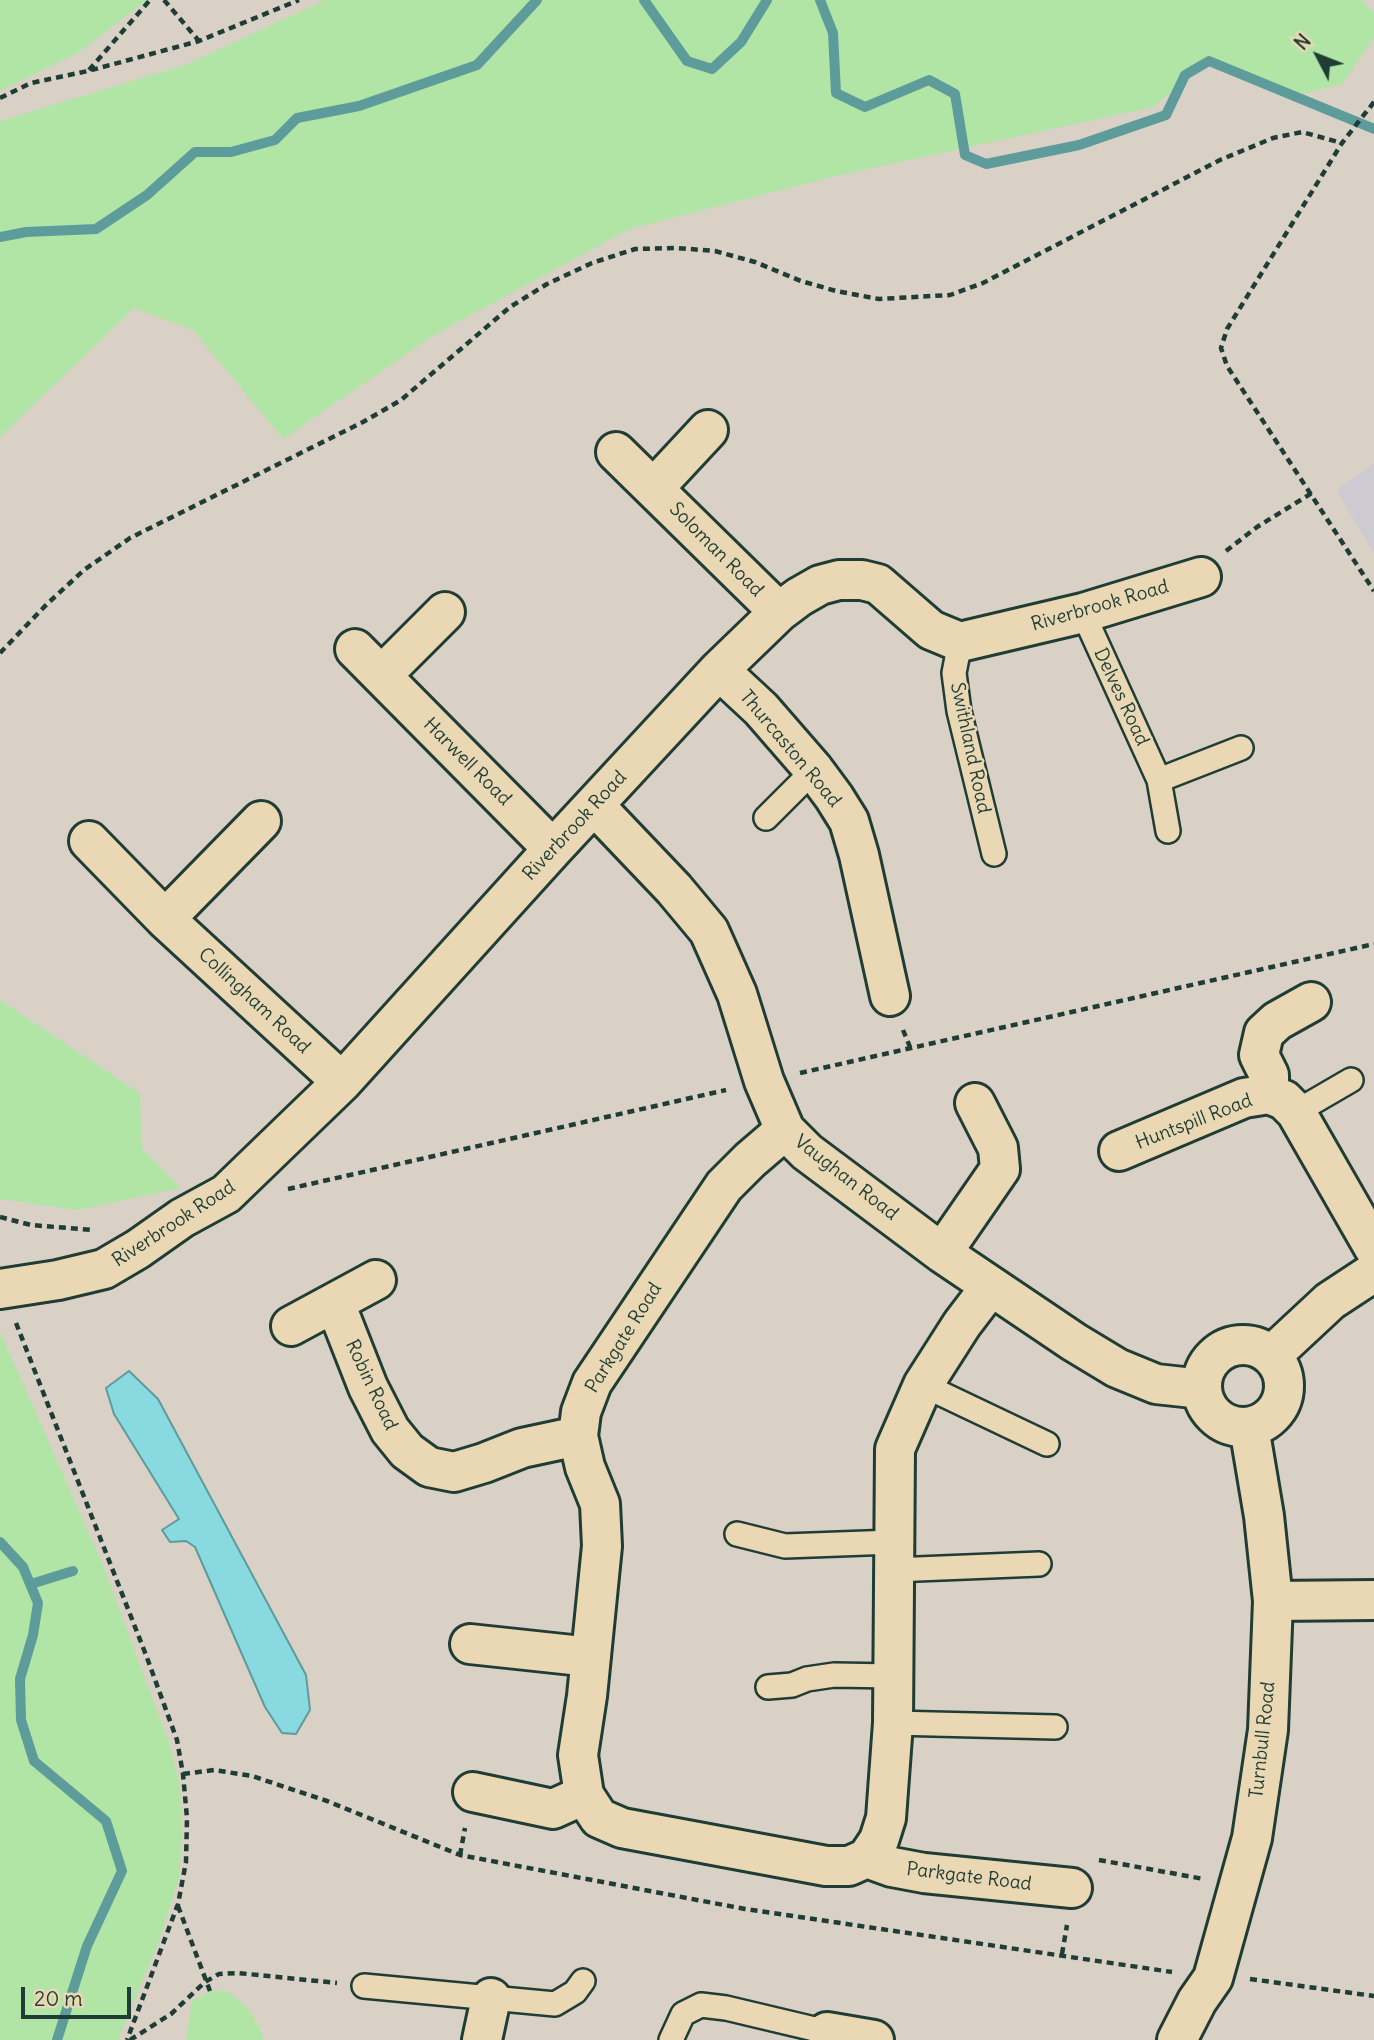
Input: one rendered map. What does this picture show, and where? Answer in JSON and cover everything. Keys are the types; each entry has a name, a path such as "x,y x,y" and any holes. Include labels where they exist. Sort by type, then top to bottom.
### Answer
{"street":[{"name":"Soloman Road","path":"654,488 708,430"},
{"name":"Soloman Road","path":"615,452 779,612"},
{"name":"Riverbrook Road","path":"1,1289 104,1269 138,1249 181,1218 226,1194 342,1082 719,670 779,612 820,584 839,580 862,580 878,584 931,630 960,642 1083,613 1201,577"},
{"name":"Harwell Road","path":"445,612 369,662 553,849"},
{"name":"Thurcaston Road","path":"719,670 761,709 814,770 849,821 890,996"},
{"name":"Vaughan Road","path":"594,805 674,889 709,931 737,994 764,1081 785,1130 807,1152 942,1253 1027,1312 1118,1368 1156,1384 1202,1389"},
{"path":"165,919 261,821"},
{"name":"Collingham Road","path":"89,841 165,919 342,1082"},
{"name":"Huntspill Road","path":"1311,1002 1277,1021 1264,1033 1259,1055 1283,1103 1374,1248"},
{"name":"Huntspill Road","path":"1119,1151 1244,1098 1283,1103"},
{"path":"942,1253 1000,1168 998,1149 975,1103"},
{"name":"Parkgate Road","path":"584,1795 578,1755 602,1546 600,1504 585,1467 578,1436 581,1412 592,1383 716,1198 750,1160 785,1130"},
{"path":"1271,1356 1330,1301 1374,1272"},
{"path":"291,1326 376,1280"},
{"path":"473,1792 554,1809 584,1795 599,1818 622,1828 825,1866 849,1866 867,1858 879,1840 886,1818 893,1723 895,1449 923,1385 962,1324 991,1286"},
{"name":"Robin Road","path":"335,1303 368,1387 390,1430 407,1451 429,1467 454,1472 522,1448 578,1436"},
{"path":"1248,1345 1271,1356 1284,1378 1282,1402 1276,1412 1267,1420 1249,1427 1237,1428 1218,1420 1204,1401 1202,1389 1203,1375 1208,1364 1226,1348 1248,1345"},
{"name":"Turnbull Road","path":"1177,2040 1197,2001 1231,1978 1268,1730 1273,1601 1264,1516 1249,1427"},
{"path":"1273,1601 1374,1600"},
{"path":"470,1644 590,1657"},
{"name":"Parkgate Road","path":"867,1858 892,1867 924,1873 1072,1888"},
{"path":"482,2040 491,1998"},
{"path":"827,2032 872,2040"}],"lane":[{"name":"Delves Road","path":"1083,613 1159,780 1168,831"},
{"name":"Swithland Road","path":"960,642 954,673 960,711 994,854"},
{"path":"1159,780 1241,748"},
{"path":"766,818 814,770"},
{"path":"1283,1103 1351,1080"},
{"path":"923,1385 1047,1444"},
{"path":"737,1534 785,1546 893,1556 1039,1564"},
{"path":"768,1687 792,1685 807,1679 834,1675 893,1676"},
{"path":"893,1723 1055,1727"},
{"path":"364,1986 555,2004 575,1992 583,1981"},
{"path":"671,2040 683,2014 701,2005 726,2008 827,2032"}],"path":[{"path":"88,71 150,0"},
{"path":"164,0 199,41"},
{"path":"0,98 31,83 88,71 199,41 299,0"},
{"path":"1374,102 1342,143 1227,329 1221,348 1227,366 1374,591"},
{"path":"0,653 84,570 130,538 363,422 401,400 510,307 547,284 592,262 635,249 715,251 755,262 812,285 879,299 950,295 983,283 1220,160 1273,138 1302,132 1342,143"},
{"path":"1201,577 1228,548 1312,493"},
{"path":"256,1166 280,1191 1374,944"},
{"path":"0,1217 31,1225 91,1230 102,1228"},
{"path":"1,1289 146,1655 177,1740 183,1774 187,1818 186,1862 178,1904 128,2040"},
{"path":"183,1774 214,1770 252,1776 327,1801 460,1855 745,1909 1374,1996"},
{"path":"178,1904 210,1991"},
{"path":"128,2040 171,2014 205,1982 219,1974 238,1973 364,1986"}],"shaded area":[{"path":"1374,464 1374,553 1336,490"}],"green space":[{"path":"0,0 147,0 79,52 0,91"},
{"path":"325,0 1362,0 1374,13 1374,37 1342,84 1295,96 1209,61 1153,107 840,175 629,229 434,335 283,439 193,330 134,308 0,437 0,121 188,64"},
{"path":"0,1000 140,1093 142,1148 181,1188 77,1210 0,1199"},
{"path":"0,1332 102,1563 170,1746 180,1785 182,1835 179,1878 159,1941 118,2040 0,2040"},
{"path":"210,1991 227,1991 250,2010 265,2040 186,2040 192,2001"}],"water":[{"path":"129,1371 158,1399 306,1675 310,1710 296,1734 282,1733 265,1707 195,1547 186,1541 170,1542 162,1530 179,1519 114,1414 106,1388"}],"waterway":[{"path":"0,237 26,232 96,229 147,195 195,152 231,152 275,140 297,118 359,106 477,65 537,0"},
{"path":"644,0 687,61 712,69 741,42 767,0"},
{"path":"820,0 833,33 836,93 865,107 929,80 955,94 965,155 986,164 1079,145 1166,115 1185,75 1209,61 1374,129"},
{"path":"0,1542 23,1567 38,1603 33,1635 20,1679 21,1720 34,1761 106,1821 122,1871 87,1946 57,2040"},
{"path":"31,1584 73,1571"}]}
